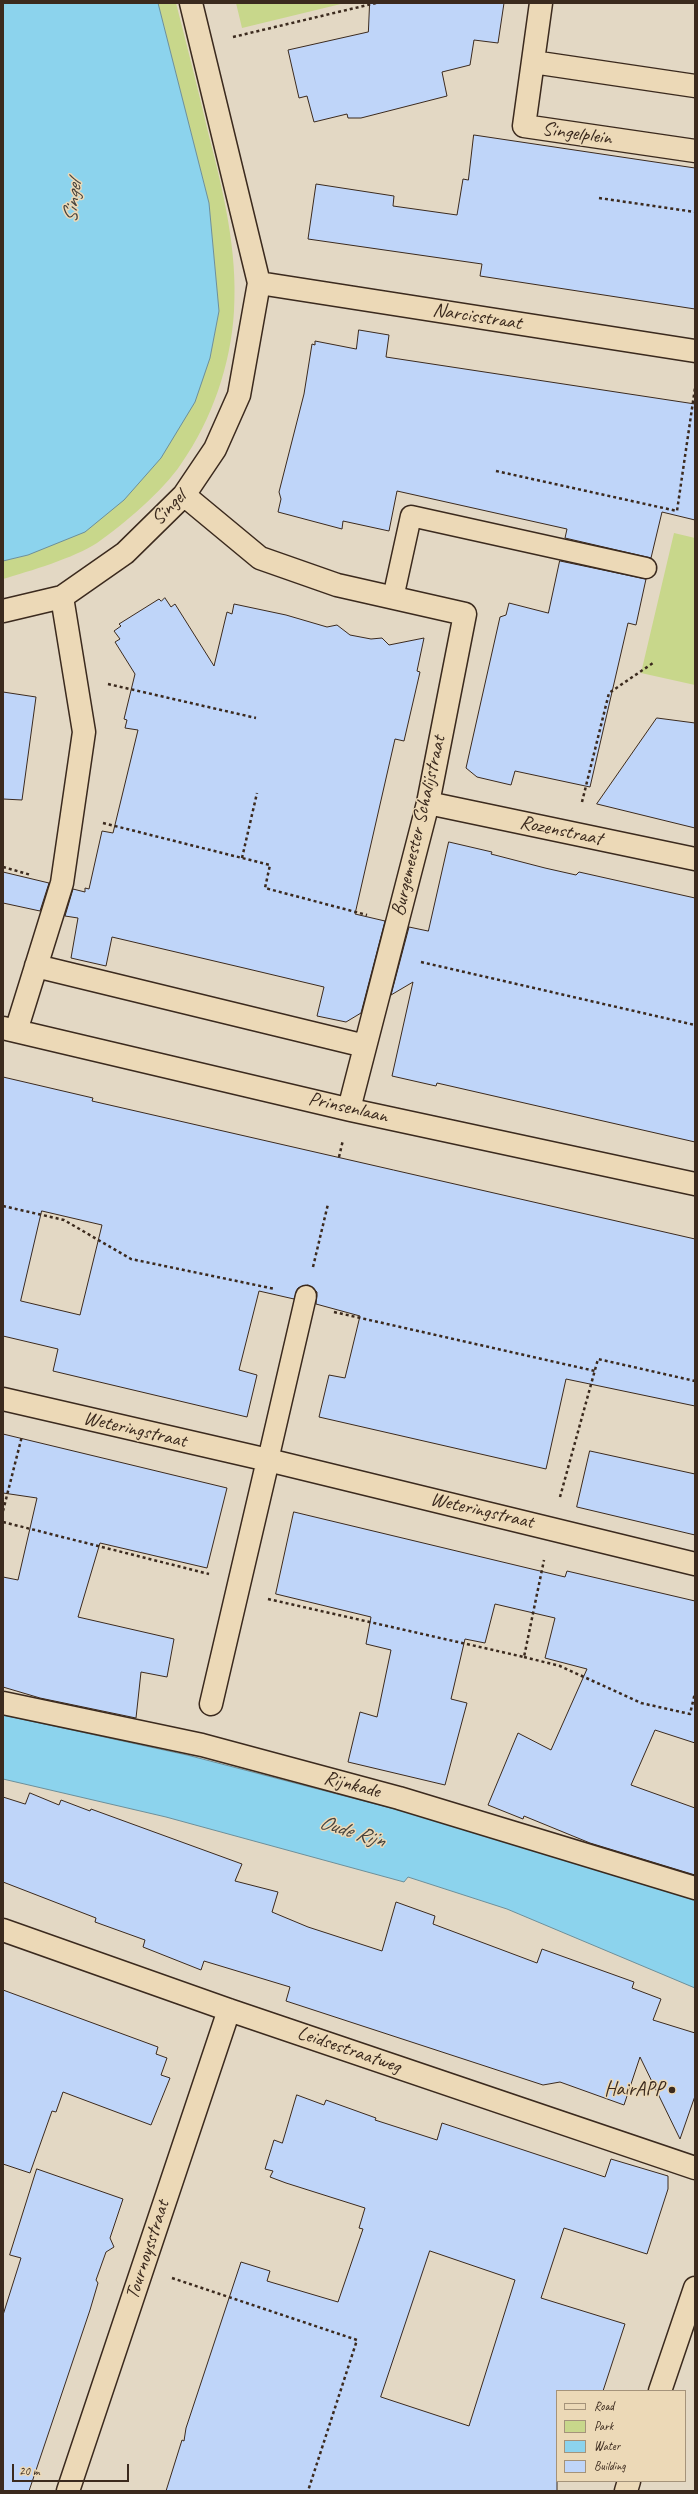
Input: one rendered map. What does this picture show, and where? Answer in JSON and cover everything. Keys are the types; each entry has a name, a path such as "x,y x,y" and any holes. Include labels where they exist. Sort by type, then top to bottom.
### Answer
{"street":[{"name":"Singel","path":"3,611 62,597 125,553 184,495 215,449 239,395 259,283 191,3"},
{"name":"Singelplein","path":"541,3 524,126 695,150"},
{"path":"533,62 695,86"},
{"name":"Narcisstraat","path":"259,283 695,351"},
{"name":"Burgemeester Schalijstraat","path":"184,495 260,558 337,585 466,614 428,803 396,922 349,1109"},
{"path":"10,1030 36,966 62,883 84,732 62,597"},
{"name":"Rozenstraat","path":"428,803 695,859"},
{"path":"36,966 365,1046"},
{"name":"Prinsenlaan","path":"10,1030 349,1109 695,1184"},
{"name":"Weteringstraat","path":"3,1399 268,1460 695,1564"},
{"path":"211,1704 268,1460"},
{"name":"Rijnkade","path":"3,1703 209,1747 399,1798 695,1888"},
{"name":"Leidsestraatweg","path":"3,1930 229,2010 695,2168"},
{"name":"Tournoysstraat","path":"68,2491 229,2010"},
{"path":"660,2390 695,2288"}],"lane":[{"path":"393,598 411,516 646,568"},
{"path":"268,1460 305,1301"}],"path":[{"path":"201,44 376,3"},
{"path":"598,198 695,212"},
{"path":"496,471 676,511 695,388"},
{"path":"574,834 608,693 653,663"},
{"path":"75,676 256,718"},
{"path":"242,858 258,793"},
{"path":"72,815 270,865 265,888 396,922"},
{"path":"388,954 695,1025"},
{"path":"305,1301 328,1204"},
{"path":"3,1206 64,1220 131,1259 596,1372"},
{"path":"3,1511 29,1405"},
{"path":"3,1522 239,1581"},
{"path":"524,1657 560,1666 641,1703 690,1714 695,1693"},
{"path":"142,2268 357,2340 308,2491"}],"green space":[{"path":"158,3 176,3 224,198 234,266 235,288 232,331 224,371 211,410 192,447 181,464 154,496 131,517 87,549 52,564 3,579 3,561 28,555 210,358 219,311 209,203"},
{"path":"236,3 345,3 242,28"},
{"path":"674,533 695,538 695,685 641,673"}],"water":[{"path":"3,3 158,3 209,203 219,311 210,358 195,402 161,458 124,500 85,532 28,555 3,561"},
{"name":"Oude Rijn","path":"3,1715 187,1755 410,1813 695,1900 695,1988 507,1909 408,1877 404,1882 166,1817 3,1779"}],"building":[{"path":"370,3 504,3 498,43 474,40 470,65 442,72 447,96 361,118 348,118 347,114 314,122 307,96 299,98 288,50 368,32"},
{"path":"474,135 695,168 695,309 480,276 482,264 308,239 316,184 394,196 393,206 457,215 463,179 468,180"},
{"path":"359,330 389,335 386,357 695,404 695,520 662,512 651,558 565,538 567,529 397,491 389,531 343,521 342,529 278,512 281,499 279,492 304,394 312,344 315,345 315,341 356,349"},
{"path":"560,561 646,579 636,625 628,623 590,787 515,771 511,785 477,777 466,768 500,617 506,615 509,603 548,613"},
{"path":"165,598 171,607 175,604 214,666 227,612 232,614 234,604 286,615 327,627 337,625 350,635 371,639 382,638 389,645 424,638 417,671 420,672 404,741 395,739 355,914 385,921 361,1013 346,1022 317,1016 324,987 112,937 106,966 71,958 78,918 65,916 73,889 85,892 85,888 89,889 102,831 113,833 138,730 125,728 127,720 124,719 135,674 115,642 120,639 114,631 121,626 119,624 159,599 161,601"},
{"path":"3,692 36,697 22,800 3,799"},
{"path":"657,718 695,723 695,828 597,804"},
{"path":"449,842 492,852 491,854 545,868 576,875 579,872 695,898 695,1142 437,1083 436,1086 392,1076 413,982 391,995 409,927 428,931"},
{"path":"3,872 49,883 40,911 3,903"},
{"path":"3,1077 93,1098 92,1101 695,1239 695,1406 566,1379 546,1469 319,1417 329,1375 345,1378 360,1316 316,1304 317,1292 308,1285 298,1288 294,1299 259,1291 239,1370 257,1375 247,1417 53,1371 58,1349 3,1336","holes":["42,1211 102,1225 80,1315 21,1301"]},
{"path":"3,1434 227,1488 207,1568 100,1543 78,1617 174,1639 167,1677 141,1672 136,1718 40,1698 3,1687 3,1577 18,1580 37,1498 3,1493"},
{"path":"590,1451 695,1474 695,1535 577,1507"},
{"path":"294,1512 565,1577 567,1571 695,1601 695,1743 655,1730 631,1785 695,1808 695,1875 590,1843 524,1816 523,1819 488,1805 518,1733 551,1750 587,1669 545,1658 555,1618 495,1604 485,1643 465,1639 451,1699 467,1703 445,1785 348,1762 360,1712 377,1717 391,1650 366,1644 371,1617 276,1594"},
{"path":"30,1793 59,1805 61,1800 90,1811 91,1809 242,1864 235,1881 278,1892 272,1912 308,1927 382,1951 396,1902 435,1916 433,1924 537,1963 542,1949 634,1982 632,1988 661,1999 653,2020 695,2033 695,2096 680,2139 640,2057 624,2105 560,2082 543,2085 286,2001 290,1987 204,1961 201,1970 143,1947 145,1940 95,1922 96,1918 3,1882 3,1797 25,1804"},
{"path":"3,1990 158,2047 156,2054 167,2058 161,2075 170,2078 151,2125 63,2092 56,2112 52,2111 30,2173 3,2164"},
{"path":"297,2095 324,2105 326,2100 376,2118 375,2120 437,2140 442,2123 605,2177 611,2159 668,2176 668,2189 647,2254 564,2228 541,2298 625,2324 603,2390 556,2390 557,2491 166,2491 182,2440 184,2441 186,2428 241,2262 270,2271 267,2281 338,2302 363,2229 359,2228 365,2208 270,2177 273,2171 265,2169 274,2140 282,2143","holes":["430,2251 515,2280 469,2426 381,2397"]},
{"path":"37,2169 123,2199 110,2238 114,2247 106,2252 96,2280 98,2283 90,2310 29,2491 3,2491 3,2315 21,2258 10,2255"}],"place":[{"name":"HairAPP","path":"672,2090"}]}
